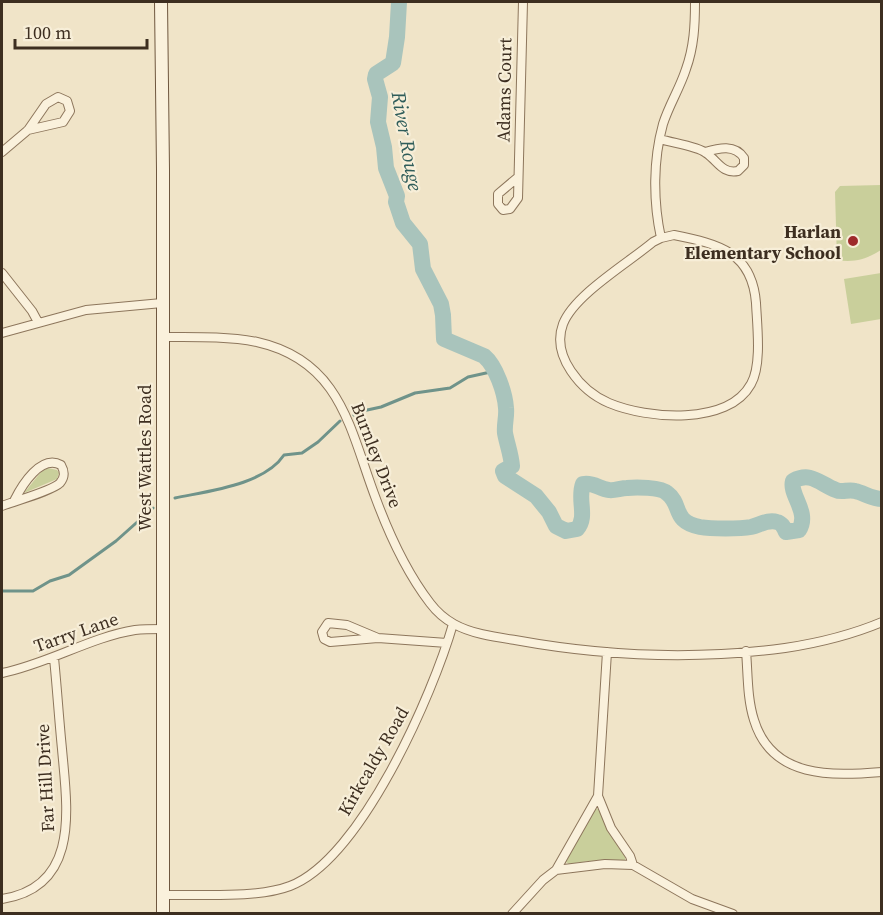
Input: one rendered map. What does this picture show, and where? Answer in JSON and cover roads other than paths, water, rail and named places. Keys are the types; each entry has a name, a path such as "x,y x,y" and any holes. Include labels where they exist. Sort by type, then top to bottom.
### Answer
{"street":[{"name":"West Wattles Road","path":"161,2 163,914"},
{"name":"Adams Court","path":"517,178 523,2"},
{"path":"661,238 655,194 660,140 667,112 684,77 690,57 694,35 695,2"},
{"path":"2,152 28,130 49,100 58,97 67,101 70,111 63,122 28,130"},
{"path":"660,140 705,152"},
{"path":"674,235 685,237 725,251 745,265 753,283 757,334 754,376 742,396 718,411 656,414 633,411 608,403 590,391 575,376 562,352 561,331 573,306 661,238 674,235"},
{"path":"2,273 38,322"},
{"path":"2,333 86,310 162,303"},
{"name":"Burnley Drive","path":"163,337 257,342 289,353 316,373 337,397 345,411 356,436 382,516 430,604 453,624 470,631 540,645 607,652 671,654 785,648 825,640 882,622"},
{"path":"2,506 56,485 64,477 61,465 50,462 40,467 14,501"},
{"path":"378,638 339,623 328,623 322,632 324,639 330,642 378,638 447,643 453,624"},
{"name":"Tarry Lane","path":"2,673 54,658 120,634 135,630 163,629"},
{"name":"Kirkcaldy Road","path":"163,895 271,891 296,884 318,869 352,830 387,778 416,721 447,643"},
{"path":"746,651 751,709 758,731 771,749 795,766 820,774 882,772"},
{"path":"607,652 598,796 611,828 630,856 633,865"},
{"name":"Far Hill Drive","path":"2,899 24,893 46,877 57,863 65,838 66,800 54,658"},
{"path":"512,914 543,880 556,870 598,796"},
{"path":"556,870 605,864 633,865 692,899 733,914"}],"waterway":[{"name":"River Rouge","path":"399,2 393,63 376,74 375,79 380,97 378,122 386,168 397,196 396,202 403,223 420,244 423,269 441,304 444,339 484,356 499,380 505,402 505,433 512,466 503,471 505,476 536,496 549,512 556,526 566,531 577,529 582,519 581,490 583,484 611,490 642,488 664,491 672,498 681,517 700,527 746,528 774,521 780,523 786,532 799,530 802,523 801,510 793,486 793,481 799,478 810,478 838,491 858,492 882,499"},
{"path":"354,415 415,393 450,388 468,377 495,371"},
{"path":"175,498 249,480 275,465 284,455 302,453 318,442 340,421"},
{"path":"2,591 33,591 50,581 69,575 116,541 153,508"}],"place":[{"name":"Harlan Elementary School","path":"853,241"}]}
